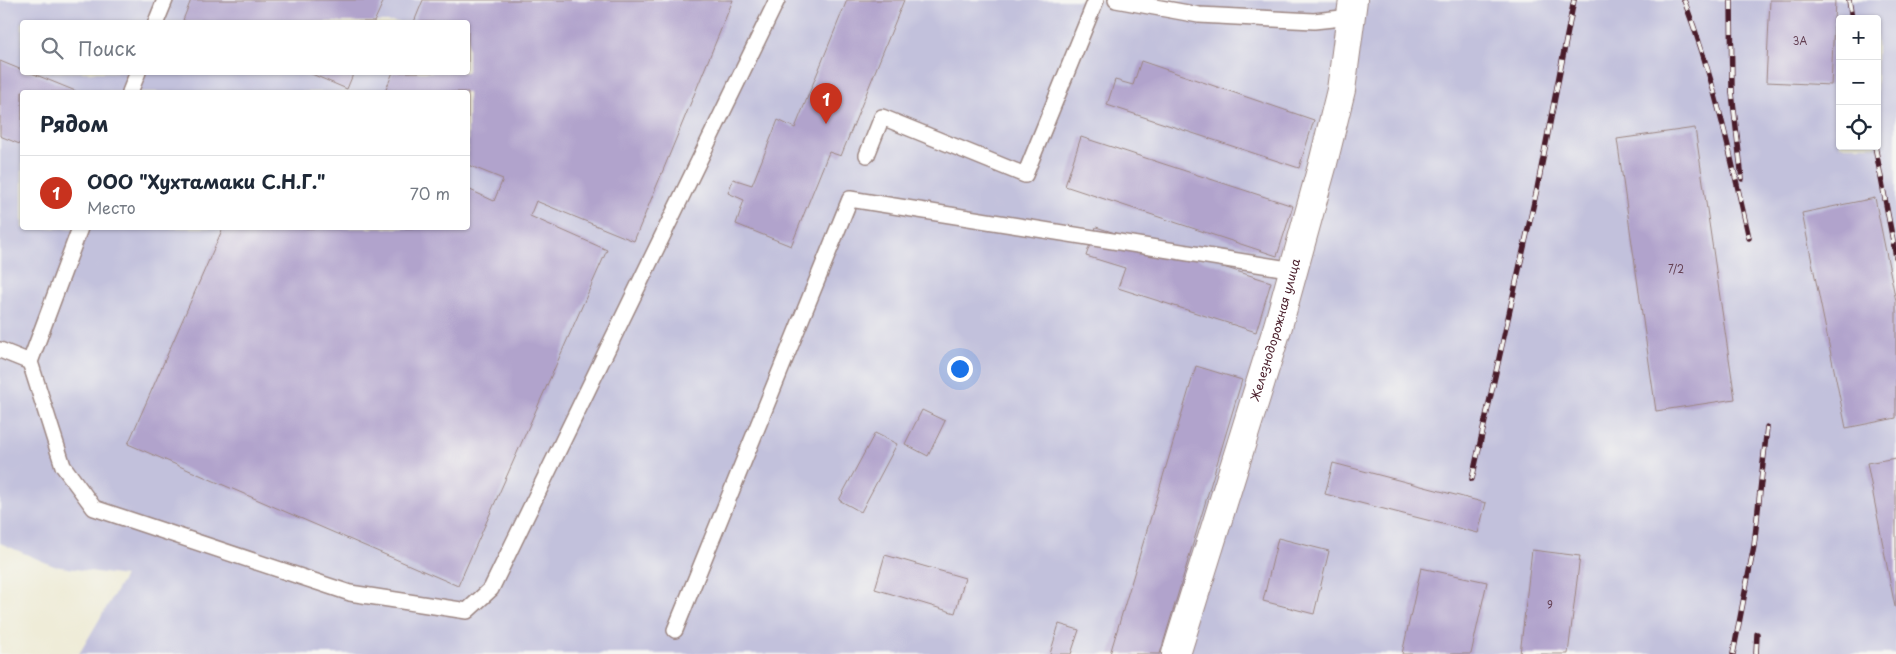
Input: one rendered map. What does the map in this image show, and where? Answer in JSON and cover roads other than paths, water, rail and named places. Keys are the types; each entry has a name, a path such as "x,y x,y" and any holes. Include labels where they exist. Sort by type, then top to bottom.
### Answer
{"street":[{"name":"Железнодорожная улица","path":"1176,654 1294,270 1341,90 1352,8"}],"lane":[{"path":"157,20 165,0"},
{"path":"79,230 30,362 63,466 94,508 350,593 467,611 491,589 777,0"},
{"path":"867,155 882,117 1025,175 1096,0"},
{"path":"1116,0 1199,15 1314,21 1352,8"},
{"path":"131,90 137,75"},
{"path":"675,630 850,199 1294,270"},
{"path":"0,350 30,362"}],"railway":[{"path":"1472,479 1537,189 1574,0"},
{"path":"1684,0 1713,88 1749,238"},
{"path":"1731,0 1732,93 1742,179"},
{"path":"1849,0 1851,15"},
{"path":"1876,150 1896,257"},
{"path":"1733,654 1754,546 1767,427"},
{"path":"1756,654 1757,634"}],"place":[{"name":"ООО \"Хухтамаки С.Н.Г.\"","path":"826,124"}]}
